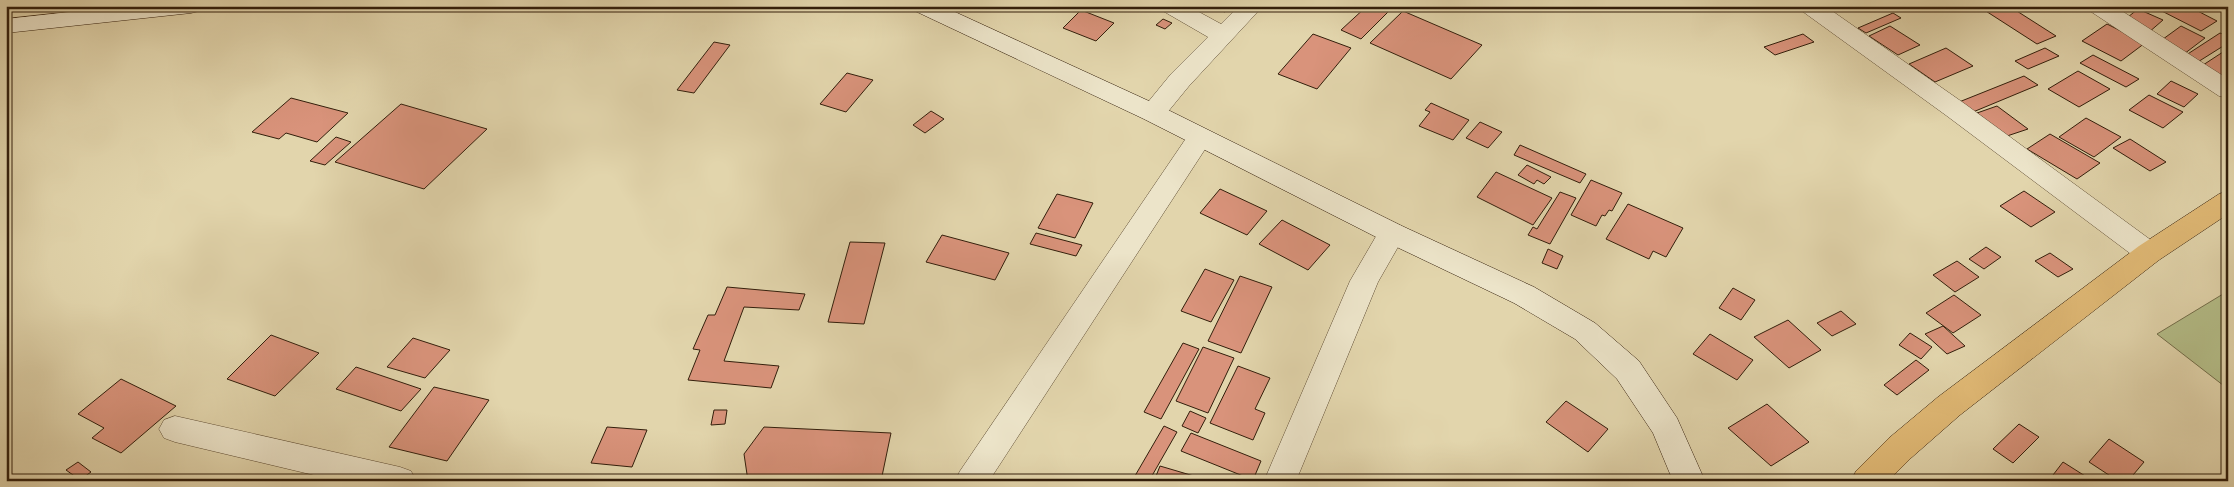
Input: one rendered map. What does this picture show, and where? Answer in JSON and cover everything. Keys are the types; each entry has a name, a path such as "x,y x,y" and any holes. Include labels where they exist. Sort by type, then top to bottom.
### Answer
{"main road":[{"path":"1867,481 1900,448 1948,406 2149,253 2228,201"}],"street":[{"path":"6,26 191,6"},
{"path":"923,6 1153,113 1392,233 1524,296 1585,331 1628,370 1666,428 1690,481"},
{"path":"1171,6 1224,36"},
{"path":"1153,113 1180,80 1252,6"},
{"path":"1810,6 1956,110 2149,253"},
{"path":"2098,6 2228,90"},
{"path":"971,481 1200,137"},
{"path":"1280,481 1364,281 1392,233"},
{"path":"175,429 400,481"}],"green space":[{"path":"2228,291 2228,389 2157,334"}],"building":[{"path":"1205,6 1229,6 1225,12"},
{"path":"1367,6 1387,6 1392,8 1361,39 1341,30"},
{"path":"1978,6 2009,6 2056,36 2037,44"},
{"path":"2152,6 2188,6 2217,21 2201,31"},
{"path":"2138,9 2163,20 2148,33 2123,21"},
{"path":"1081,10 1114,23 1096,41 1063,28"},
{"path":"1403,11 1482,45 1451,79 1370,43"},
{"path":"1893,13 1901,18 1866,33 1858,28"},
{"path":"1163,19 1172,23 1165,29 1156,25"},
{"path":"2107,24 2145,43 2121,61 2082,41"},
{"path":"1890,26 1920,45 1898,55 1869,36"},
{"path":"2181,26 2205,38 2184,54 2159,42"},
{"path":"2220,33 2228,36 2228,43 2193,65 2180,59"},
{"path":"1313,34 1351,48 1317,89 1278,74"},
{"path":"1803,34 1814,42 1775,55 1764,47"},
{"path":"714,42 730,45 694,93 677,90"},
{"path":"1946,48 1973,66 1935,82 1909,64"},
{"path":"2045,48 2059,56 2028,69 2015,61"},
{"path":"2226,50 2228,51 2228,81 2200,67"},
{"path":"2093,55 2139,79 2126,87 2080,63"},
{"path":"2078,71 2110,89 2079,107 2048,89"},
{"path":"847,73 873,80 846,112 820,104"},
{"path":"2024,76 2038,85 1973,112 1959,102"},
{"path":"2171,81 2198,94 2184,107 2157,94"},
{"path":"2149,95 2183,112 2163,128 2129,110"},
{"path":"291,98 348,113 317,142 286,133 279,139 252,132"},
{"path":"1431,103 1469,120 1453,140 1419,126 1430,112 1425,110"},
{"path":"401,104 487,129 424,189 335,162"},
{"path":"1997,106 2028,129 2007,136 1977,113"},
{"path":"931,111 944,119 925,133 913,125"},
{"path":"2086,118 2121,137 2094,157 2059,137"},
{"path":"1480,122 1502,132 1488,148 1466,138"},
{"path":"2050,134 2100,163 2077,179 2027,149"},
{"path":"336,137 351,142 325,165 310,161"},
{"path":"2130,139 2166,162 2150,171 2113,148"},
{"path":"1520,145 1586,174 1580,183 1514,155"},
{"path":"1527,165 1551,177 1544,184 1537,180 1534,184 1518,175"},
{"path":"1496,172 1552,198 1533,225 1477,197"},
{"path":"1591,180 1622,193 1612,211 1609,210 1605,216 1602,215 1596,226 1571,215"},
{"path":"1220,189 1267,211 1247,235 1200,213"},
{"path":"2024,191 2055,212 2031,227 2000,206"},
{"path":"1560,192 1576,198 1550,244 1528,235 1533,227 1537,229"},
{"path":"1057,194 1093,203 1075,238 1038,228"},
{"path":"1628,204 1683,228 1666,257 1653,251 1649,259 1606,239"},
{"path":"1282,220 1330,245 1308,270 1259,244"},
{"path":"1036,233 1082,245 1076,256 1030,244"},
{"path":"942,235 1009,253 995,280 926,262"},
{"path":"850,242 885,243 864,324 828,322"},
{"path":"1986,247 2001,257 1984,269 1969,259"},
{"path":"1548,249 1563,256 1557,269 1542,263"},
{"path":"2050,253 2073,269 2058,277 2035,261"},
{"path":"1957,261 1979,277 1955,292 1933,275"},
{"path":"1205,269 1234,280 1211,322 1181,311"},
{"path":"1240,276 1272,287 1241,353 1208,341"},
{"path":"727,287 805,294 799,310 744,307 724,361 779,366 771,388 688,380 700,350 693,349 708,315 715,315"},
{"path":"1733,288 1755,300 1741,320 1719,308"},
{"path":"1954,295 1981,315 1953,333 1926,313"},
{"path":"1841,311 1856,324 1832,336 1817,323"},
{"path":"1788,320 1821,350 1789,368 1754,337"},
{"path":"1943,326 1965,346 1947,354 1925,334"},
{"path":"1910,333 1932,347 1921,359 1899,345"},
{"path":"1710,334 1753,360 1737,380 1693,354"},
{"path":"271,335 319,353 275,396 227,379"},
{"path":"413,338 450,350 425,378 387,367"},
{"path":"1183,343 1199,349 1161,419 1144,412"},
{"path":"1203,347 1234,358 1208,413 1176,401"},
{"path":"1916,360 1929,370 1897,395 1884,385"},
{"path":"1238,366 1270,378 1255,409 1265,413 1253,440 1210,423"},
{"path":"356,367 421,389 401,411 336,389"},
{"path":"121,379 176,406 121,453 92,438 104,428 78,414"},
{"path":"434,387 489,400 447,461 389,447"},
{"path":"1566,401 1608,429 1588,452 1546,422"},
{"path":"1767,404 1809,442 1771,466 1728,428"},
{"path":"714,410 727,410 725,424 711,425"},
{"path":"1190,411 1206,418 1198,433 1182,426"},
{"path":"2019,424 2039,437 2013,463 1993,449"},
{"path":"1164,426 1177,432 1149,481 1132,481"},
{"path":"607,427 647,430 632,467 591,463"},
{"path":"764,427 891,433 881,481 748,481 744,454"},
{"path":"1191,433 1261,461 1253,480 1181,451"},
{"path":"2109,439 2144,462 2128,481 2118,481 2089,462"},
{"path":"78,462 91,472 80,480 66,470"},
{"path":"2063,462 2093,481 2062,481 2053,475"},
{"path":"1160,466 1204,479 1154,481"}]}
